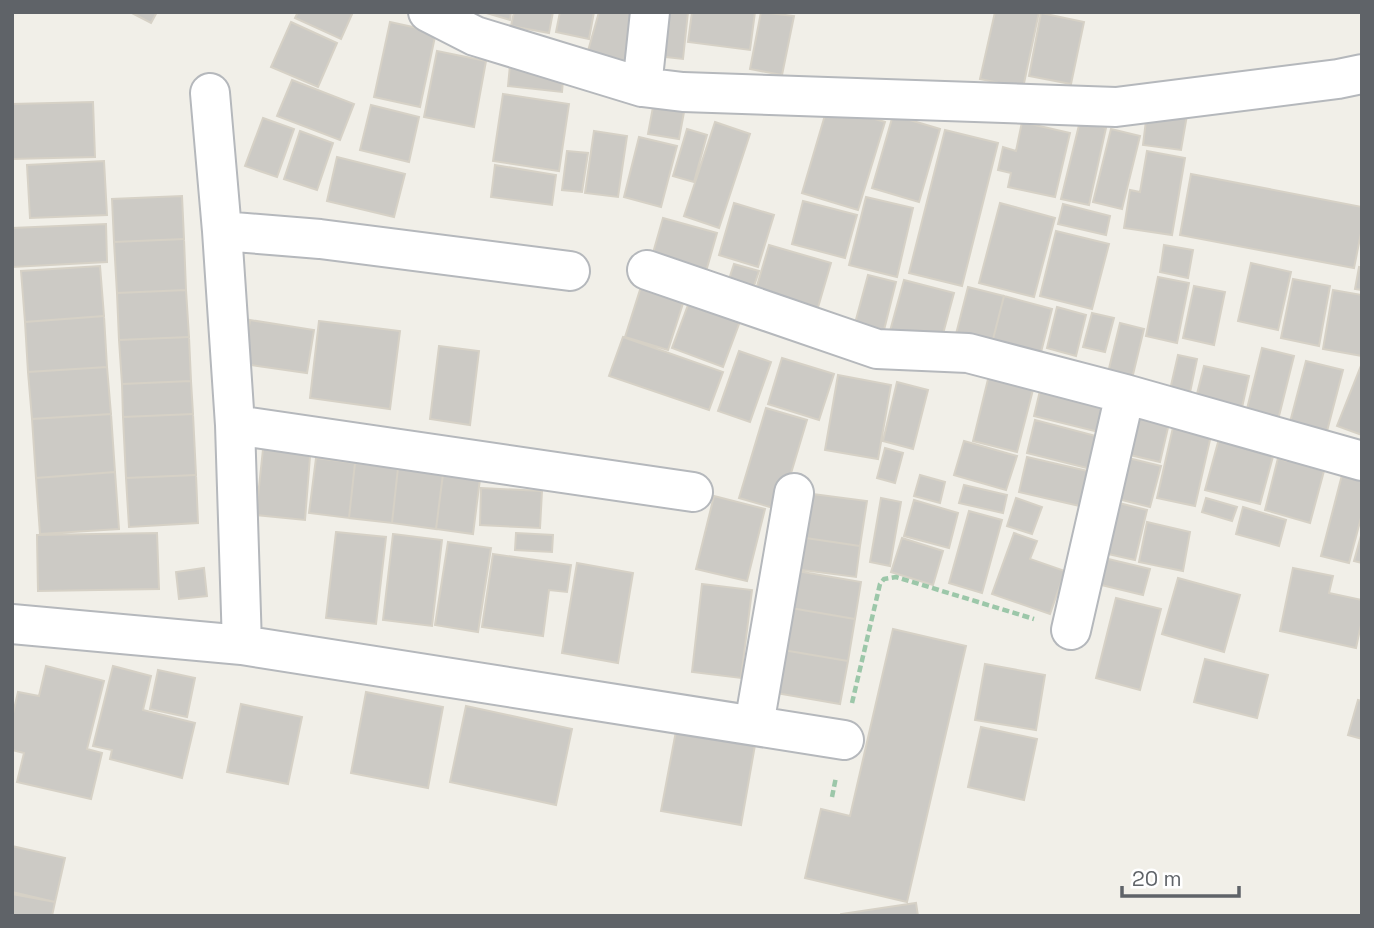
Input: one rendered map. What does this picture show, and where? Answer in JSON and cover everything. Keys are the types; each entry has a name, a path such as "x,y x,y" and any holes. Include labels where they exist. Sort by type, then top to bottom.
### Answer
{"street":[{"path":"428,12 475,36 642,87 682,92 1116,107 1362,74"},
{"path":"642,87 650,12"},
{"path":"210,93 235,425 242,645"},
{"path":"222,231 320,239 569,271"},
{"path":"647,270 877,349 968,353 1362,461"},
{"path":"1071,631 1125,394"},
{"path":"235,425 693,492"},
{"path":"754,726 794,493"},
{"path":"12,624 242,645 844,740"}],"path":[{"path":"844,740 880,584 884,579 896,578 1071,631"}],"building":[{"path":"130,12 157,12 151,23"},
{"path":"298,12 353,12 341,39 295,18"},
{"path":"483,12 511,12 510,20"},
{"path":"514,12 553,12 549,33 511,26"},
{"path":"560,12 594,12 589,39 556,32"},
{"path":"599,12 646,12 633,63 588,51"},
{"path":"662,12 688,12 683,59 657,56"},
{"path":"692,12 755,12 750,50 688,42"},
{"path":"761,12 794,16 782,75 750,69"},
{"path":"995,12 1039,12 1023,88 980,79"},
{"path":"1041,13 1084,22 1071,84 1029,76"},
{"path":"291,22 337,43 318,87 271,67"},
{"path":"390,22 436,32 420,107 374,97"},
{"path":"437,51 486,61 474,127 424,117"},
{"path":"510,65 564,70 562,92 508,86"},
{"path":"292,80 354,104 340,140 277,116"},
{"path":"503,94 569,104 559,171 493,161"},
{"path":"93,102 95,157 12,159 12,104"},
{"path":"1148,104 1188,109 1181,150 1143,145"},
{"path":"371,105 419,117 409,162 360,150"},
{"path":"828,105 885,122 858,210 802,193"},
{"path":"653,107 684,112 679,139 648,134"},
{"path":"893,115 940,129 919,202 872,188"},
{"path":"263,118 294,129 277,177 245,166"},
{"path":"1080,121 1106,128 1089,205 1061,199"},
{"path":"715,122 750,134 719,228 684,216"},
{"path":"1022,122 1070,133 1055,197 1008,187 1011,173 998,170 1003,147 1016,151"},
{"path":"687,129 707,135 694,182 673,176"},
{"path":"1111,129 1140,136 1122,209 1093,202"},
{"path":"945,130 998,143 962,286 909,273"},
{"path":"300,131 333,143 317,190 284,179"},
{"path":"594,131 627,136 618,197 585,193"},
{"path":"639,137 677,146 661,207 624,197"},
{"path":"567,151 588,153 582,192 562,190"},
{"path":"1147,151 1185,158 1172,235 1124,228 1130,190 1140,192"},
{"path":"337,157 405,174 394,217 327,201"},
{"path":"104,161 107,215 30,218 27,165"},
{"path":"495,165 556,175 552,205 491,197"},
{"path":"1191,174 1362,207 1362,228 1354,268 1180,235"},
{"path":"182,196 184,239 114,242 112,199"},
{"path":"866,197 913,208 897,277 849,265"},
{"path":"803,201 857,215 845,258 792,244"},
{"path":"734,203 774,215 758,267 719,255"},
{"path":"1000,203 1055,218 1034,297 979,283"},
{"path":"1063,204 1110,216 1106,235 1058,224"},
{"path":"663,218 717,233 705,275 651,260"},
{"path":"106,224 107,262 12,267 12,228"},
{"path":"1056,231 1109,244 1092,309 1040,296"},
{"path":"184,239 186,290 117,293 114,242"},
{"path":"769,245 831,263 814,321 752,303"},
{"path":"1164,245 1193,250 1188,278 1160,272"},
{"path":"1251,263 1291,272 1278,330 1238,321"},
{"path":"734,264 759,271 752,292 727,285"},
{"path":"100,266 104,316 25,322 21,271"},
{"path":"1359,267 1362,268 1362,290 1355,289"},
{"path":"645,274 688,288 668,350 625,337"},
{"path":"868,275 896,282 883,334 854,327"},
{"path":"1158,277 1189,283 1177,343 1146,336"},
{"path":"1293,279 1330,286 1319,346 1281,338"},
{"path":"904,280 954,293 940,345 890,331"},
{"path":"1194,286 1225,292 1214,345 1183,338"},
{"path":"968,287 1004,296 990,351 954,342"},
{"path":"186,290 189,337 119,340 117,293"},
{"path":"1333,290 1362,295 1362,356 1323,349"},
{"path":"1004,296 1052,309 1038,364 990,351"},
{"path":"691,297 742,316 723,367 672,348"},
{"path":"1057,307 1086,315 1076,356 1047,348"},
{"path":"1092,313 1114,318 1105,352 1083,347"},
{"path":"104,316 107,367 28,372 25,322"},
{"path":"250,320 314,330 307,373 243,364"},
{"path":"319,321 400,331 390,409 310,398"},
{"path":"1120,323 1144,329 1130,387 1106,381"},
{"path":"189,337 191,381 122,384 119,340"},
{"path":"623,337 723,372 709,410 609,376"},
{"path":"439,346 479,351 470,425 430,419"},
{"path":"1262,348 1294,356 1278,420 1246,413"},
{"path":"739,351 771,362 750,422 718,411"},
{"path":"1178,355 1197,359 1187,407 1167,403"},
{"path":"782,358 834,374 819,420 768,404"},
{"path":"1306,361 1343,370 1326,435 1289,426"},
{"path":"1362,363 1362,435 1337,426"},
{"path":"1204,366 1249,376 1239,421 1193,410"},
{"path":"107,367 111,414 32,419 28,372"},
{"path":"990,371 1035,382 1017,452 973,441"},
{"path":"838,375 891,385 878,459 825,450"},
{"path":"1043,378 1113,396 1103,433 1034,416"},
{"path":"191,381 193,414 123,417 122,384"},
{"path":"897,382 928,390 913,449 883,441"},
{"path":"766,408 807,420 780,510 739,498"},
{"path":"1128,408 1170,419 1160,462 1117,452"},
{"path":"111,414 115,472 36,478 32,419"},
{"path":"193,414 196,475 126,478 123,417"},
{"path":"1035,420 1107,439 1099,471 1027,453"},
{"path":"1174,423 1212,431 1195,506 1157,498"},
{"path":"1220,435 1275,449 1260,504 1205,490"},
{"path":"264,440 311,444 305,520 256,515"},
{"path":"964,441 1017,456 1006,490 954,475"},
{"path":"885,448 903,453 895,483 877,478"},
{"path":"1289,450 1310,456 1307,466 1324,471 1310,523 1265,510 1278,458 1286,461"},
{"path":"1120,456 1161,466 1150,507 1110,497"},
{"path":"1027,457 1092,472 1084,507 1019,492"},
{"path":"316,458 355,463 349,518 309,513"},
{"path":"355,463 398,468 392,523 349,518"},
{"path":"398,468 443,474 436,529 392,523"},
{"path":"115,472 119,529 40,534 36,478"},
{"path":"443,474 480,479 473,534 436,529"},
{"path":"196,475 198,523 129,527 126,478"},
{"path":"920,475 945,482 940,503 914,496"},
{"path":"1342,475 1362,479 1362,514 1349,563 1321,556"},
{"path":"964,485 1007,495 1003,513 959,503"},
{"path":"481,488 542,491 540,528 480,525"},
{"path":"805,493 867,501 860,546 799,537"},
{"path":"714,496 765,509 747,581 696,569"},
{"path":"881,498 901,502 890,566 870,562"},
{"path":"1016,498 1042,507 1032,534 1007,526"},
{"path":"1206,498 1237,507 1232,521 1202,512"},
{"path":"914,500 958,513 949,548 904,536"},
{"path":"1111,501 1147,510 1135,560 1099,552"},
{"path":"1243,507 1286,520 1279,546 1236,534"},
{"path":"969,511 1002,520 982,593 949,583"},
{"path":"1147,522 1190,532 1183,571 1139,562"},
{"path":"336,532 386,537 376,624 326,618"},
{"path":"1362,532 1362,563 1354,561"},
{"path":"157,533 159,589 38,591 37,535"},
{"path":"516,533 553,535 552,552 515,550"},
{"path":"1014,533 1037,541 1030,559 1065,571 1050,614 992,594"},
{"path":"393,534 442,540 432,626 383,620"},
{"path":"799,537 860,546 856,577 794,569"},
{"path":"902,538 943,551 933,585 891,572"},
{"path":"448,542 491,548 478,632 435,625"},
{"path":"493,554 571,565 567,592 549,590 543,636 482,627"},
{"path":"1100,557 1150,569 1143,595 1093,583"},
{"path":"577,563 633,573 618,663 562,653"},
{"path":"204,568 207,596 179,599 176,572"},
{"path":"1293,568 1333,576 1329,593 1362,600 1362,620 1356,648 1280,631"},
{"path":"791,570 861,582 855,619 785,607"},
{"path":"1178,578 1240,595 1224,652 1162,634"},
{"path":"702,584 752,590 741,678 692,672"},
{"path":"1116,598 1161,609 1140,690 1096,678"},
{"path":"785,607 855,619 848,661 777,649"},
{"path":"893,629 966,646 907,902 805,878 821,809 850,816"},
{"path":"777,649 848,661 840,704 770,692"},
{"path":"1205,659 1268,675 1257,718 1194,702"},
{"path":"985,664 1045,675 1036,730 975,720"},
{"path":"46,666 104,681 87,749 102,753 91,799 17,782 24,753 12,750 12,718 18,692 39,696"},
{"path":"113,666 151,676 143,710 195,723 182,778 110,759 112,750 93,746"},
{"path":"158,670 195,678 187,717 150,709"},
{"path":"366,692 443,707 428,788 351,773"},
{"path":"1358,700 1362,701 1362,739 1348,735"},
{"path":"241,704 302,717 288,784 227,772"},
{"path":"466,706 572,729 556,805 450,782"},
{"path":"981,727 1037,739 1024,800 968,787"},
{"path":"676,731 755,745 741,825 661,811"},
{"path":"12,846 65,858 55,902 12,892"},
{"path":"12,894 55,902 52,916 12,916"},
{"path":"916,903 918,916 841,916 841,914"}]}
